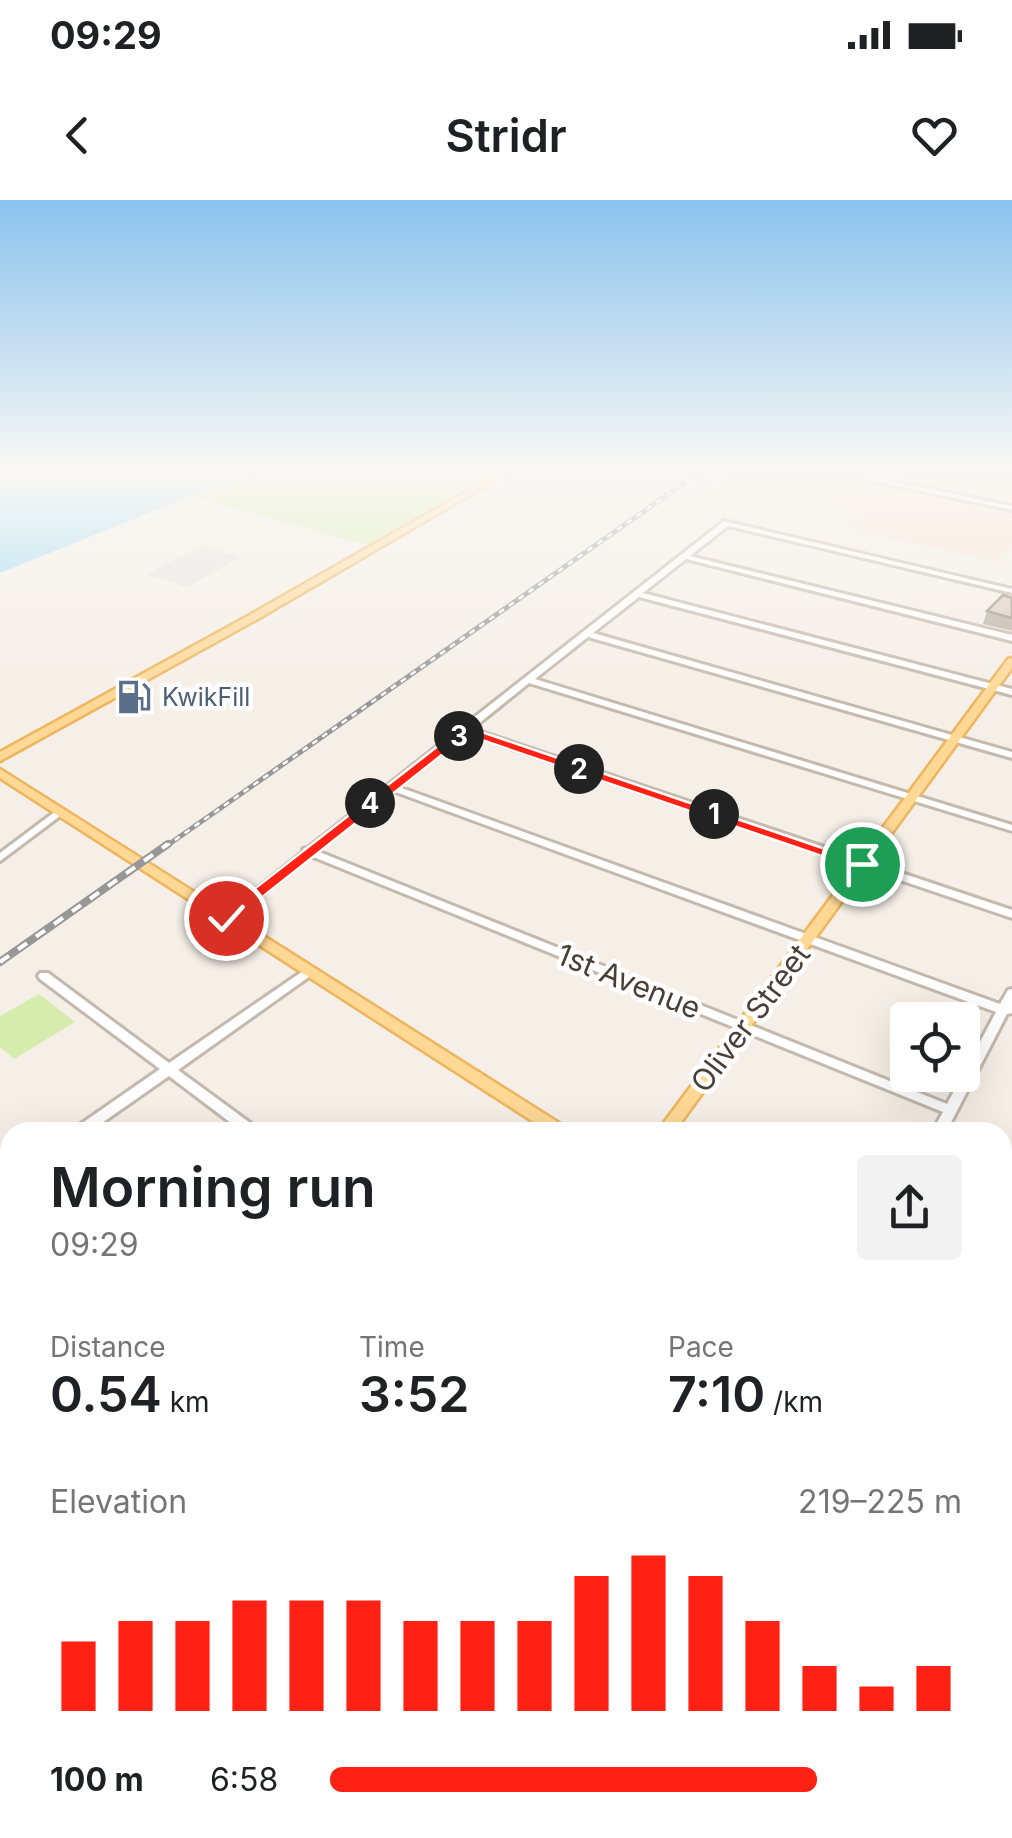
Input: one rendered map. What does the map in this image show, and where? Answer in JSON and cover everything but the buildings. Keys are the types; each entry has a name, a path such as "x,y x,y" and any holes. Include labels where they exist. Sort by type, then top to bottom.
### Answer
{"main road":[{"path":"0,757 369,550"},
{"name":"Oliver Street","path":"673,1122 1012,661"},
{"path":"0,773 545,1122"}],"street":[{"path":"226,918 693,550"},
{"path":"844,550 1012,590"},
{"path":"685,557 1012,638"},
{"path":"638,594 1012,692"},
{"path":"588,634 1012,755"},
{"path":"528,680 1012,828"},
{"path":"466,730 1012,914"},
{"path":"390,787 1008,1009"},
{"path":"0,858 60,811"},
{"name":"1st Avenue","path":"307,852 950,1110"},
{"path":"94,1122 309,971"},
{"path":"44,976 238,1122"},
{"path":"944,1122 1008,1009 1012,994"}],"shaded area":[{"path":"193,550 218,550 241,557 187,587 147,574"},
{"path":"945,550 1006,550 997,562"}],"green space":[{"path":"39,994 75,1022 14,1059 0,1047 0,1016"}],"water":[{"path":"0,550 56,550 0,573"}],"railway":[{"path":"165,847 588,550"},
{"path":"0,962 168,844"}],"place":[{"name":"KwikFill","path":"134,697"}],"route":[{"path":"226,918 466,730 862,864"}]}
